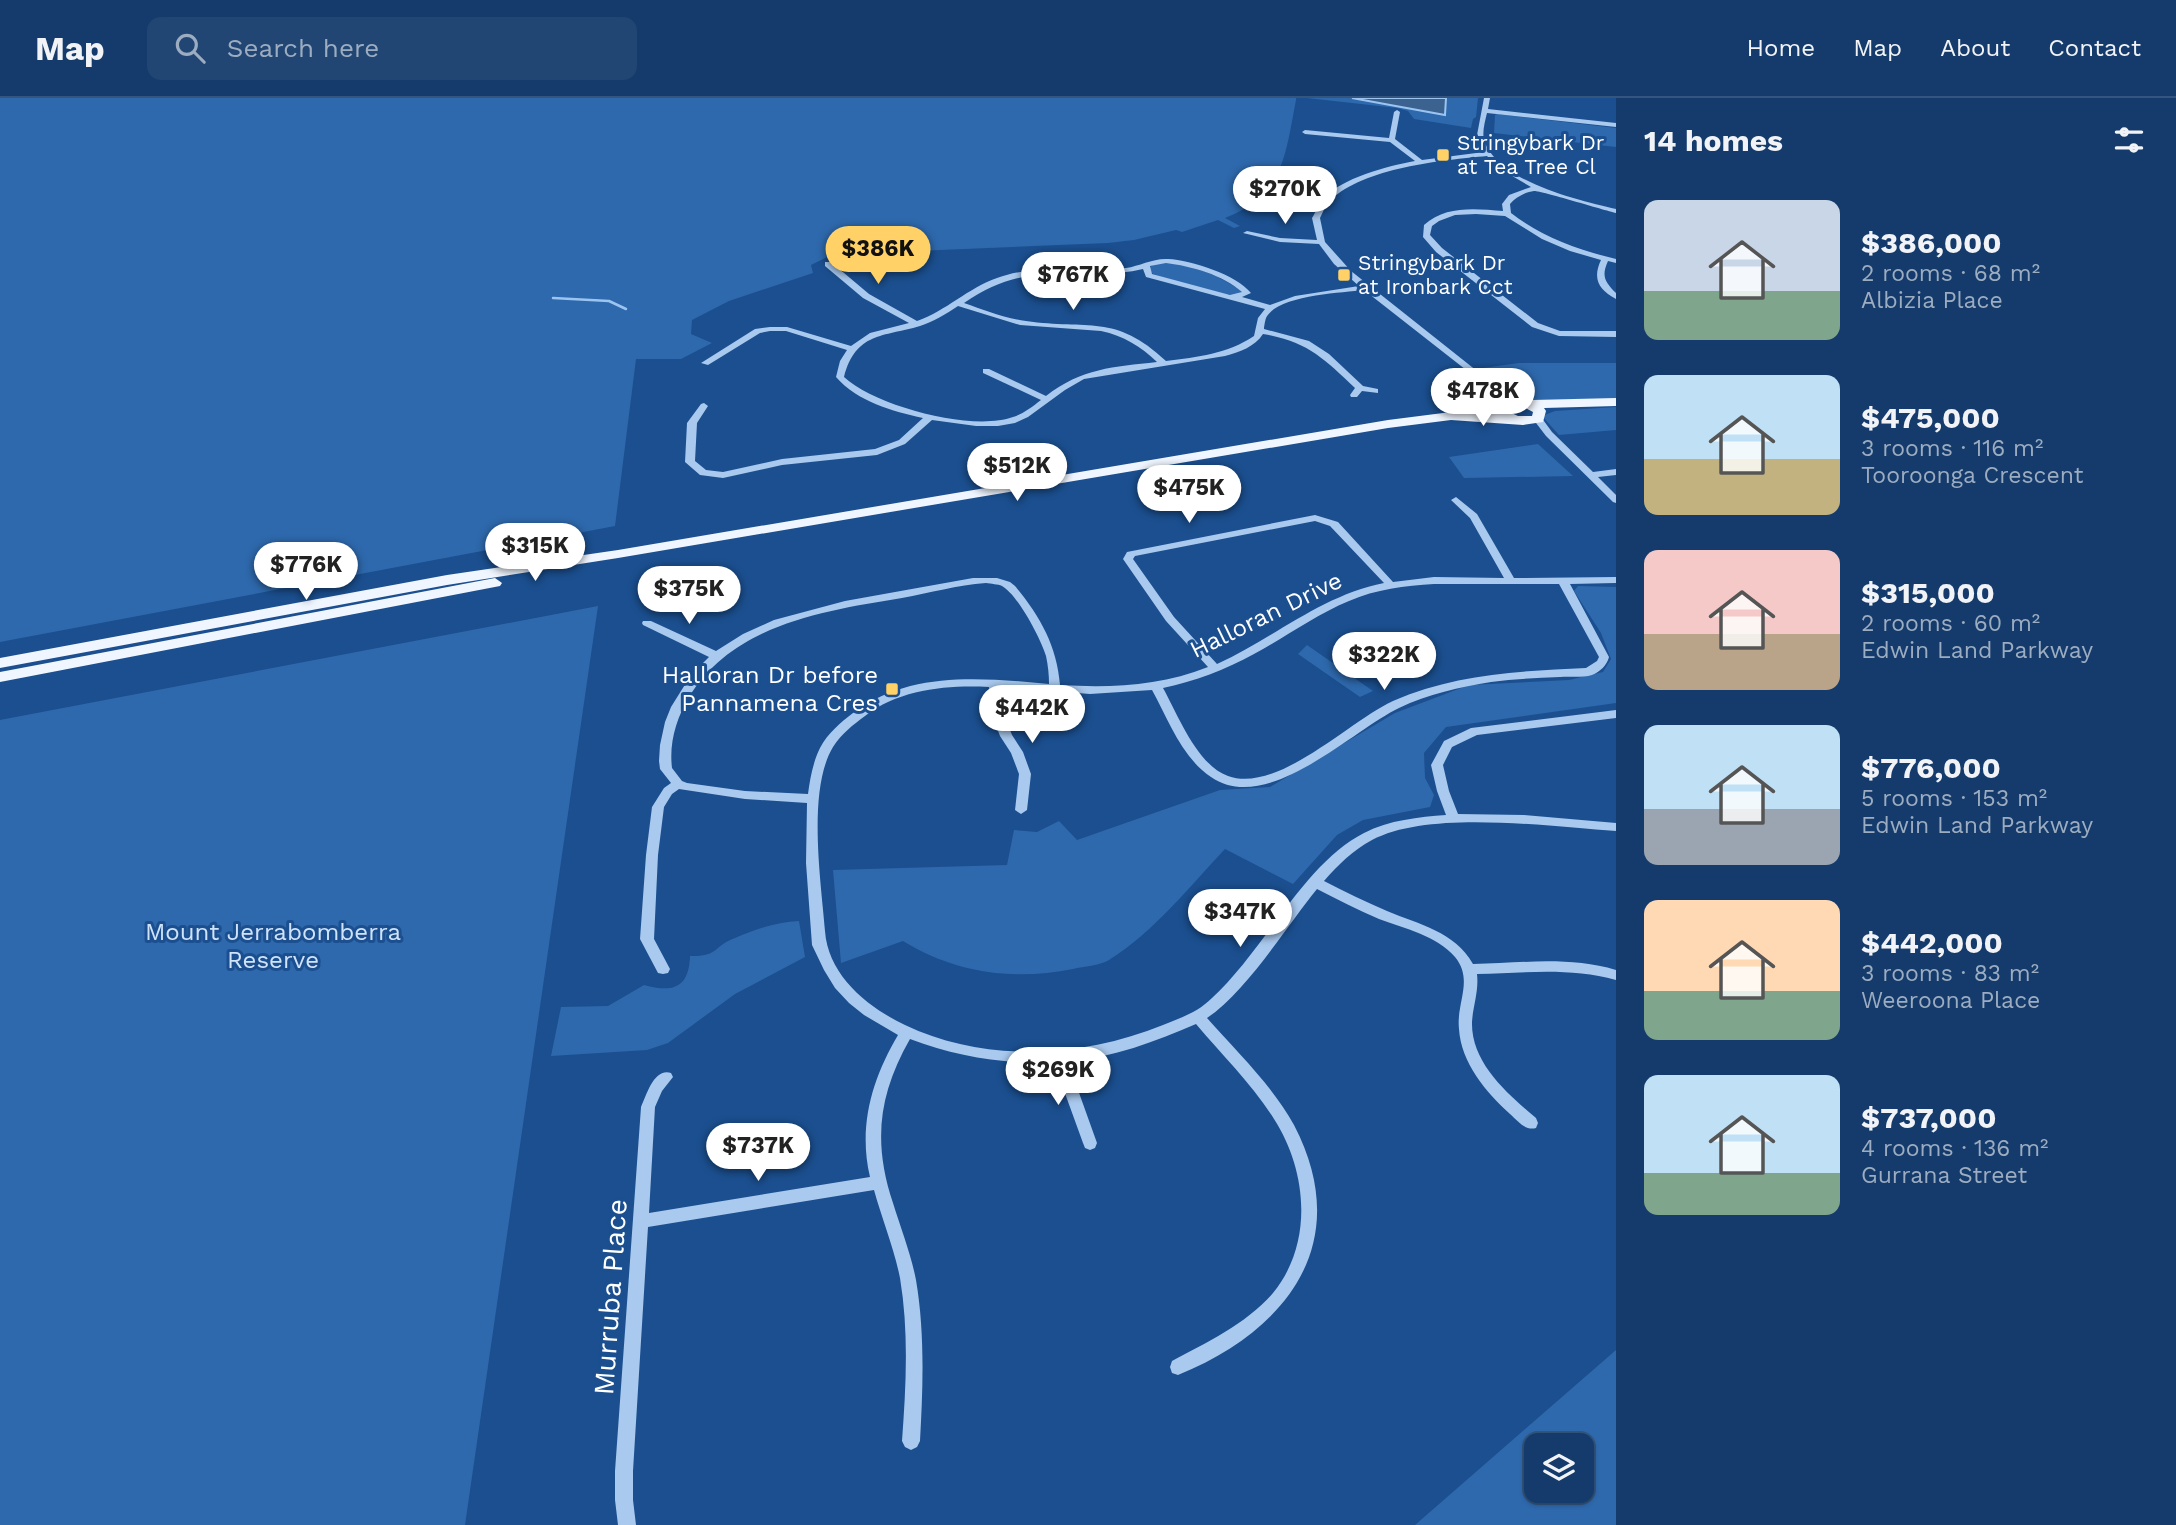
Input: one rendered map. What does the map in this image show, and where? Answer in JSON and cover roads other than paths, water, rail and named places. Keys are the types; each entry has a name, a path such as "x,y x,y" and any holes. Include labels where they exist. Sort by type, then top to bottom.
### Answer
{"main road":[{"path":"0,663 447,580 1316,436 1460,416 1516,400 1534,414"},
{"path":"1460,416 1509,418 1576,405 1616,402"},
{"path":"1499,405 1509,418"},
{"path":"0,677 94,657 366,610 725,536"}],"street":[{"path":"1488,98 1480,134 1489,154 1502,166 1537,187 1616,211"},
{"path":"1486,111 1616,125"},
{"path":"1392,141 1397,112"},
{"path":"1305,132 1322,138 1392,141 1421,163"},
{"path":"1489,154 1454,156 1367,176 1333,192 1317,212 1316,226 1320,242 1334,259 1488,385 1516,400"},
{"path":"1507,214 1506,204 1512,197 1537,187"},
{"path":"1616,261 1550,240 1516,222 1507,214 1449,214 1428,225 1426,235 1439,250 1535,325 1559,333 1616,334"},
{"path":"1247,233 1280,240 1320,242"},
{"path":"1605,258 1598,271 1600,280 1616,297"},
{"path":"1270,308 1255,301 1234,280 1177,262 1160,261 1117,271 1047,272 1011,276 979,288 917,324 870,337 850,348 841,365 840,377 845,385 869,399 930,416 970,424 995,425 1017,419 1081,376 1236,351 1254,341 1260,331 1262,317 1270,308 1293,299 1368,287"},
{"path":"828,264 861,292 917,324"},
{"path":"1146,266 1145,271 1152,277"},
{"path":"1117,271 1152,277 1270,308"},
{"path":"1232,298 1247,292"},
{"path":"957,303 1027,324 1104,328 1122,333 1146,345 1163,363"},
{"path":"705,363 758,331 770,329 787,329 850,348"},
{"path":"1260,331 1309,342 1357,391 1375,391"},
{"path":"986,372 1046,400"},
{"path":"1488,385 1499,405"},
{"path":"704,406 692,421 690,462 700,472 718,475 794,460 877,452 902,442 930,416"},
{"path":"1534,414 1549,434 1616,500"},
{"path":"1591,475 1616,472"},
{"path":"1456,500 1474,516 1511,581"},
{"path":"1215,668 1170,619 1128,559 1131,554 1315,519 1334,524 1390,584"},
{"path":"812,799 686,788 678,784 666,769 670,726 687,688 704,668 757,632 806,613 994,580 1014,590 1046,643 1051,654 1055,687"},
{"name":"Halloran Drive","path":"1616,580 1428,581 1390,584 1322,609 1247,654 1215,668 1156,686 1092,690 994,682 953,682 919,687 892,696 857,715 829,742 820,761 812,799 820,945 826,962 839,982 863,1007 906,1034 974,1052 1012,1058 1060,1059 1144,1039 1198,1017 1234,984 1347,849 1371,835 1426,821 1454,818 1616,827"},
{"path":"1156,686 1203,767 1226,780 1260,783 1286,773 1385,710 1434,690 1468,681 1589,672 1597,668 1604,657 1563,581"},
{"path":"647,623 718,657"},
{"path":"994,682 998,715 1025,774 1021,810"},
{"path":"1454,818 1443,791 1437,765 1448,744 1475,731 1616,714"},
{"path":"663,969 647,939 652,855 658,807 668,791 678,784"},
{"path":"1316,883 1441,938 1459,953 1471,970 1472,995 1465,1031 1475,1063 1499,1095 1531,1123"},
{"path":"1471,970 1556,968 1602,970 1616,975"},
{"path":"1178,1367 1248,1326 1280,1297 1299,1268 1307,1243 1310,1217 1304,1165 1288,1128 1273,1105 1198,1017"},
{"path":"906,1034 892,1056 875,1105 873,1156 904,1258 913,1316 916,1360 911,1441"},
{"path":"1060,1059 1090,1143"},
{"name":"Murruba Place","path":"627,1525 624,1471 648,1107 657,1087 666,1077"},
{"path":"641,1221 880,1182"}],"waterway":[{"path":"553,298 609,301 626,309"}],"place":[{"name":"Stringybark Dr at Tea Tree Cl","path":"1443,155"},
{"name":"Stringybark Dr at Ironbark Cct","path":"1344,275"},
{"name":"Halloran Dr before Pannamena Cres","path":"892,689"}],"park label":[{"name":"Mount Jerrabomberra Reserve","path":"273,946"}]}
